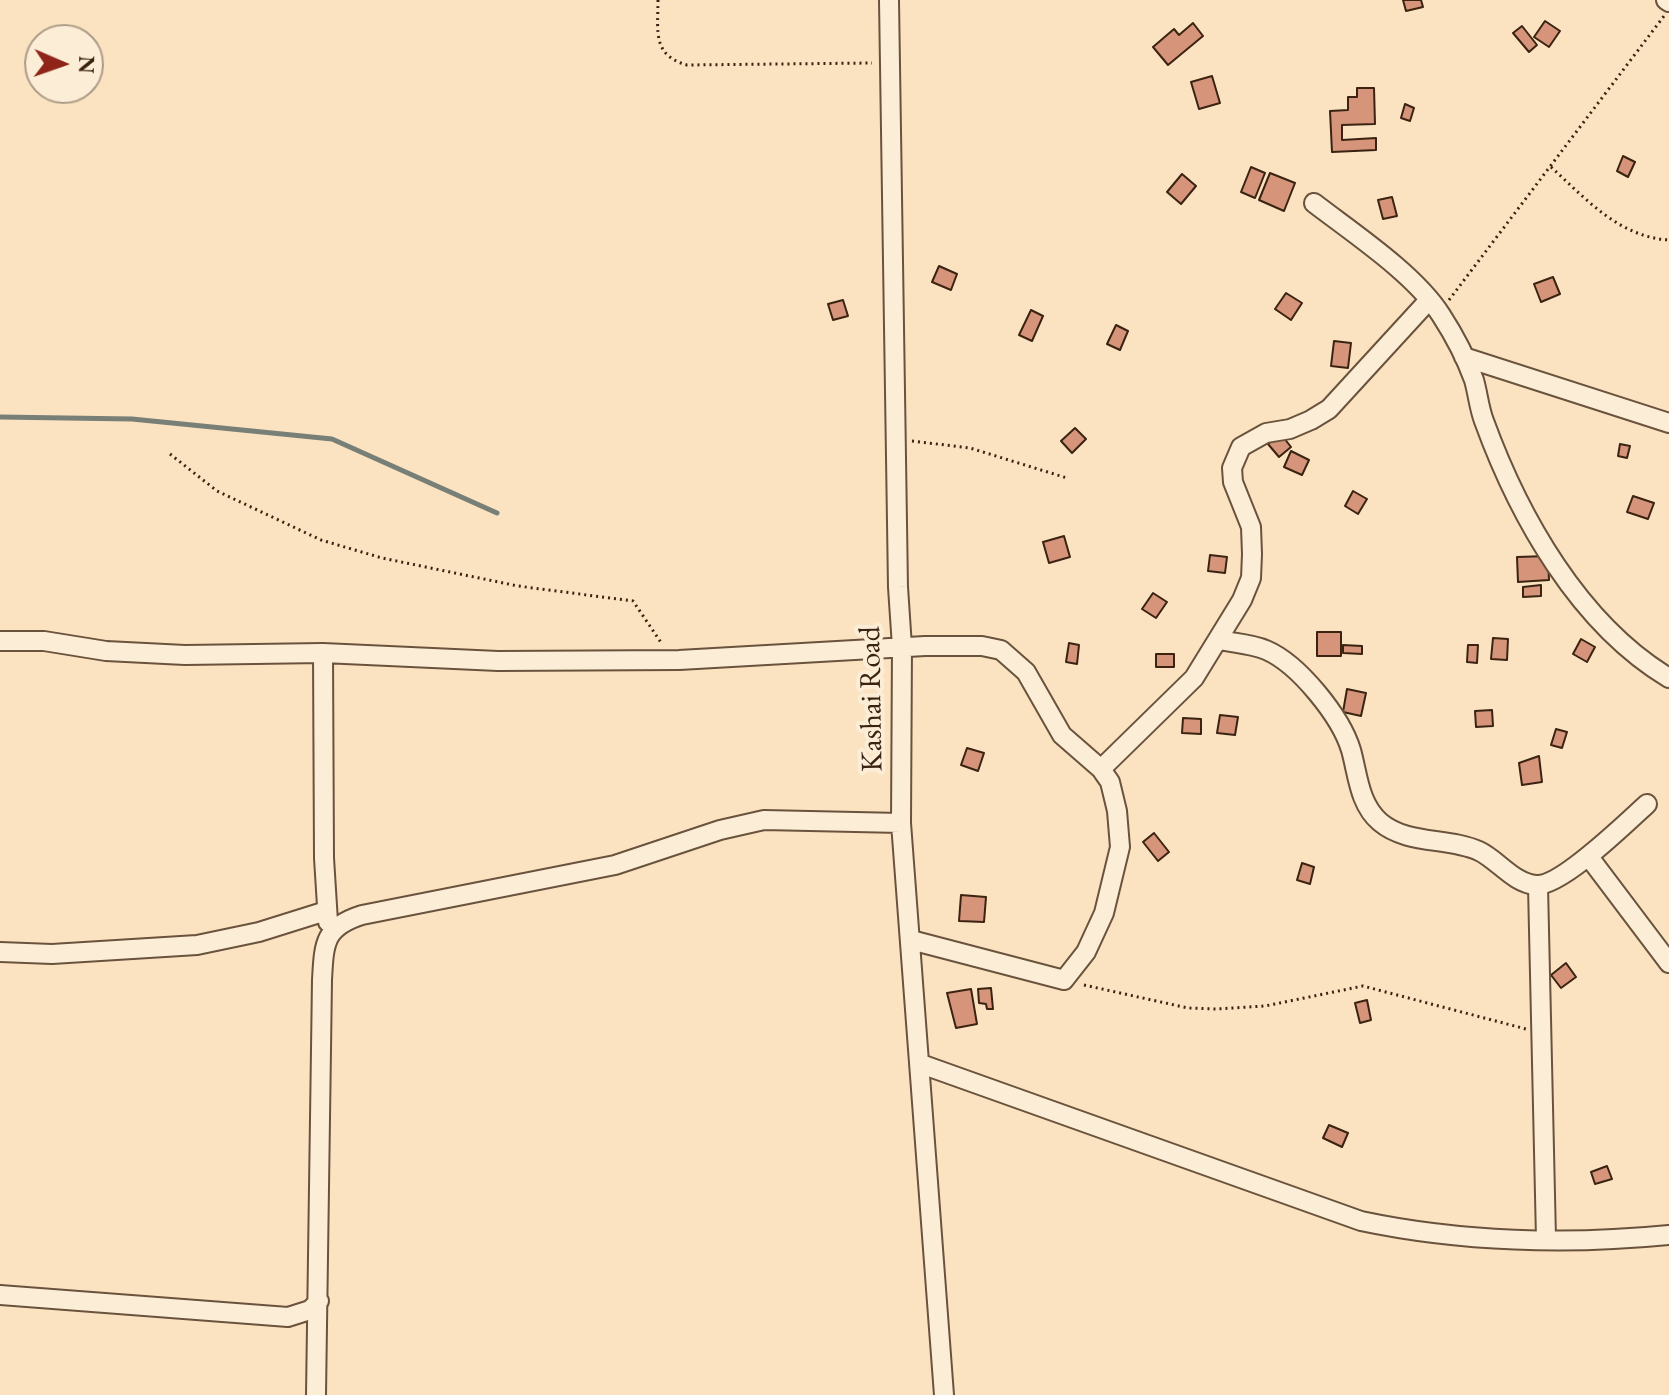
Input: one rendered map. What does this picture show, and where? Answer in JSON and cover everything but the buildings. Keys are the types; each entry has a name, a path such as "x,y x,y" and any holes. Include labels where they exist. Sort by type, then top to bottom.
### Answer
{"street":[{"name":"Kashai Road","path":"889,0 902,647 901,823 944,1395"},
{"path":"1314,203 1434,306 1464,357 1500,461 1537,535 1603,624 1642,662 1669,678"},
{"path":"1101,769 1194,678 1219,640 1251,578 1251,527 1233,482 1232,468 1241,447 1266,433 1311,420 1329,409 1434,306"},
{"path":"1464,357 1669,423"},
{"path":"1219,640 1266,650 1281,658 1333,712 1345,733 1362,797 1381,823 1404,834 1474,850 1513,876 1538,886 1551,882 1589,857 1647,804"},
{"path":"0,641 44,641 106,651 185,655 323,653 498,661 679,660 902,647 982,646 1001,650 1026,672 1062,735 1101,769 1110,782 1117,811 1120,847 1104,913 1086,952 1064,980 911,940"},
{"path":"316,1395 322,980 324,950 330,931 326,911 323,653"},
{"path":"330,931 344,921 362,915 615,865 720,830 764,820 901,823"},
{"path":"1589,857 1669,963"},
{"path":"1538,886 1546,1239"},
{"path":"0,952 52,954 197,945 259,932 326,911"},
{"path":"921,1064 1361,1221 1401,1230 1546,1239 1618,1240 1669,1235"},
{"path":"0,1295 288,1317 303,1314 319,1301"}],"path":[{"path":"658,0 658,30 663,53 687,65 892,62"},
{"path":"1434,306 1551,167 1669,10"},
{"path":"1551,167 1598,211 1622,227 1652,239 1669,240"},
{"path":"896,439 970,448 1067,478"},
{"path":"170,454 217,491 321,540 382,558 518,586 633,601 664,649 679,660"},
{"path":"1064,980 1161,1003 1216,1009 1265,1006 1363,986 1539,1032"}],"waterway":[{"path":"0,417 132,419 332,439 497,513"}]}
